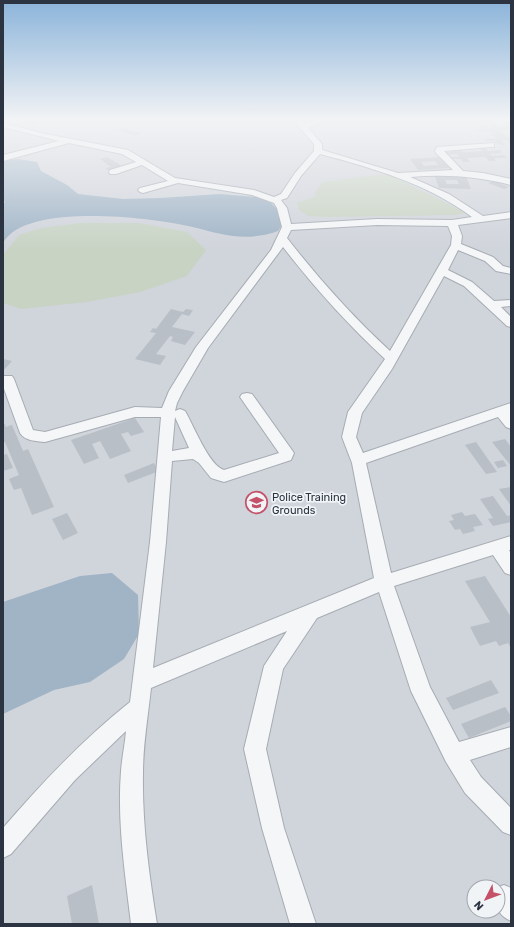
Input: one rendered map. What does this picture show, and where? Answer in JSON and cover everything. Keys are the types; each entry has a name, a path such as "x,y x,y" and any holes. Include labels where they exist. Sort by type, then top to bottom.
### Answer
{"street":[{"path":"113,172 140,163"},
{"path":"146,163 177,181 236,189 274,200 282,208 285,233 306,271 368,337 392,360"},
{"path":"274,200 284,196 308,163"},
{"path":"356,163 396,176 457,202 482,220"},
{"path":"452,163 460,172"},
{"path":"396,176 437,172 460,172 511,182"},
{"path":"143,190 177,181"},
{"path":"285,233 347,223 452,223 511,215"},
{"path":"452,223 457,236 456,245 386,370 355,412 349,437 358,460 384,582 421,691 454,754 473,784 511,824"},
{"path":"247,396 288,455 224,476 216,474 200,455 174,414 170,403 202,347 276,251 285,233"},
{"path":"456,245 489,259 500,269 511,271"},
{"path":"442,271 468,284 511,323"},
{"path":"491,305 511,303"},
{"path":"7,379 27,433 33,436 45,437 136,412 174,414"},
{"path":"358,460 506,410 511,424"},
{"path":"144,924 135,862 132,809 132,771 141,683 148,639 164,458 174,414"},
{"path":"164,458 188,453 200,455"},
{"path":"141,683 384,582 504,545 511,568"},
{"path":"303,924 272,828 255,749 274,666 310,613"},
{"path":"3,846 30,814 102,737 139,707"},
{"path":"454,754 511,737"}],"shaded area":[{"name":"Police Training Grounds","path":"3,163 511,163 511,924 3,924"}],"green space":[{"path":"379,175 392,176 467,213 455,215 330,217 308,216 299,210 297,203 315,197 316,191 322,182"},
{"path":"81,223 139,223 187,232 206,250 187,276 140,292 87,302 21,309 3,303 3,255 19,235 41,228"}],"water":[{"path":"3,163 38,163 41,171 67,185 78,194 123,199 220,194 257,197 271,203 281,213 282,225 278,231 273,233 239,237 165,222 142,219 87,216 59,218 35,222 15,230 3,243 3,204 5,202 3,199"},
{"path":"112,573 138,595 139,634 124,659 90,682 54,690 3,714 3,602 80,576"}],"building":[{"path":"106,163 117,163 122,166 108,170 105,168 111,167"},
{"path":"413,163 422,163 424,166 445,163 449,168 418,170"},
{"path":"434,174 465,174 471,189 439,188","holes":["445,180 457,180 459,184 447,184"]},
{"path":"494,181 509,187 504,189 488,183"},
{"path":"171,309 183,312 186,309 193,310 189,316 182,314 172,327 195,332 185,345 171,341 173,337 170,336 156,354 166,356 160,365 135,359 156,333 150,332 153,328 156,329"},
{"path":"3,359 12,361 3,371"},
{"path":"135,418 144,432 131,436 128,432 121,434 131,451 110,459 100,441 92,444 99,458 84,464 71,440"},
{"path":"3,421 6,427 12,425 23,451 28,449 54,507 32,515 21,488 14,490 9,479 19,475 5,442 3,443"},
{"path":"505,439 511,447 511,466 492,442"},
{"path":"476,442 497,472 486,474 465,445"},
{"path":"7,454 13,468 3,471 3,455"},
{"path":"503,460 507,466 498,468 494,462"},
{"path":"154,463 159,471 128,483 124,475"},
{"path":"511,487 511,506 499,489"},
{"path":"493,496 507,516 511,515 511,522 493,526 488,519 493,518 480,499"},
{"path":"462,512 465,516 475,514 483,525 473,527 475,531 463,534 460,529 455,530 449,521 454,520 451,515"},
{"path":"67,513 78,533 63,540 52,519"},
{"path":"485,576 511,617 511,648 508,643 499,646 496,641 480,646 470,627 490,622 465,581"},
{"path":"491,680 499,693 453,710 446,698"},
{"path":"505,707 511,716 511,721 469,738 461,724"},
{"path":"92,885 99,924 72,924 67,896"}],"place":[{"name":"Police Training Grounds","path":"257,503"}]}
